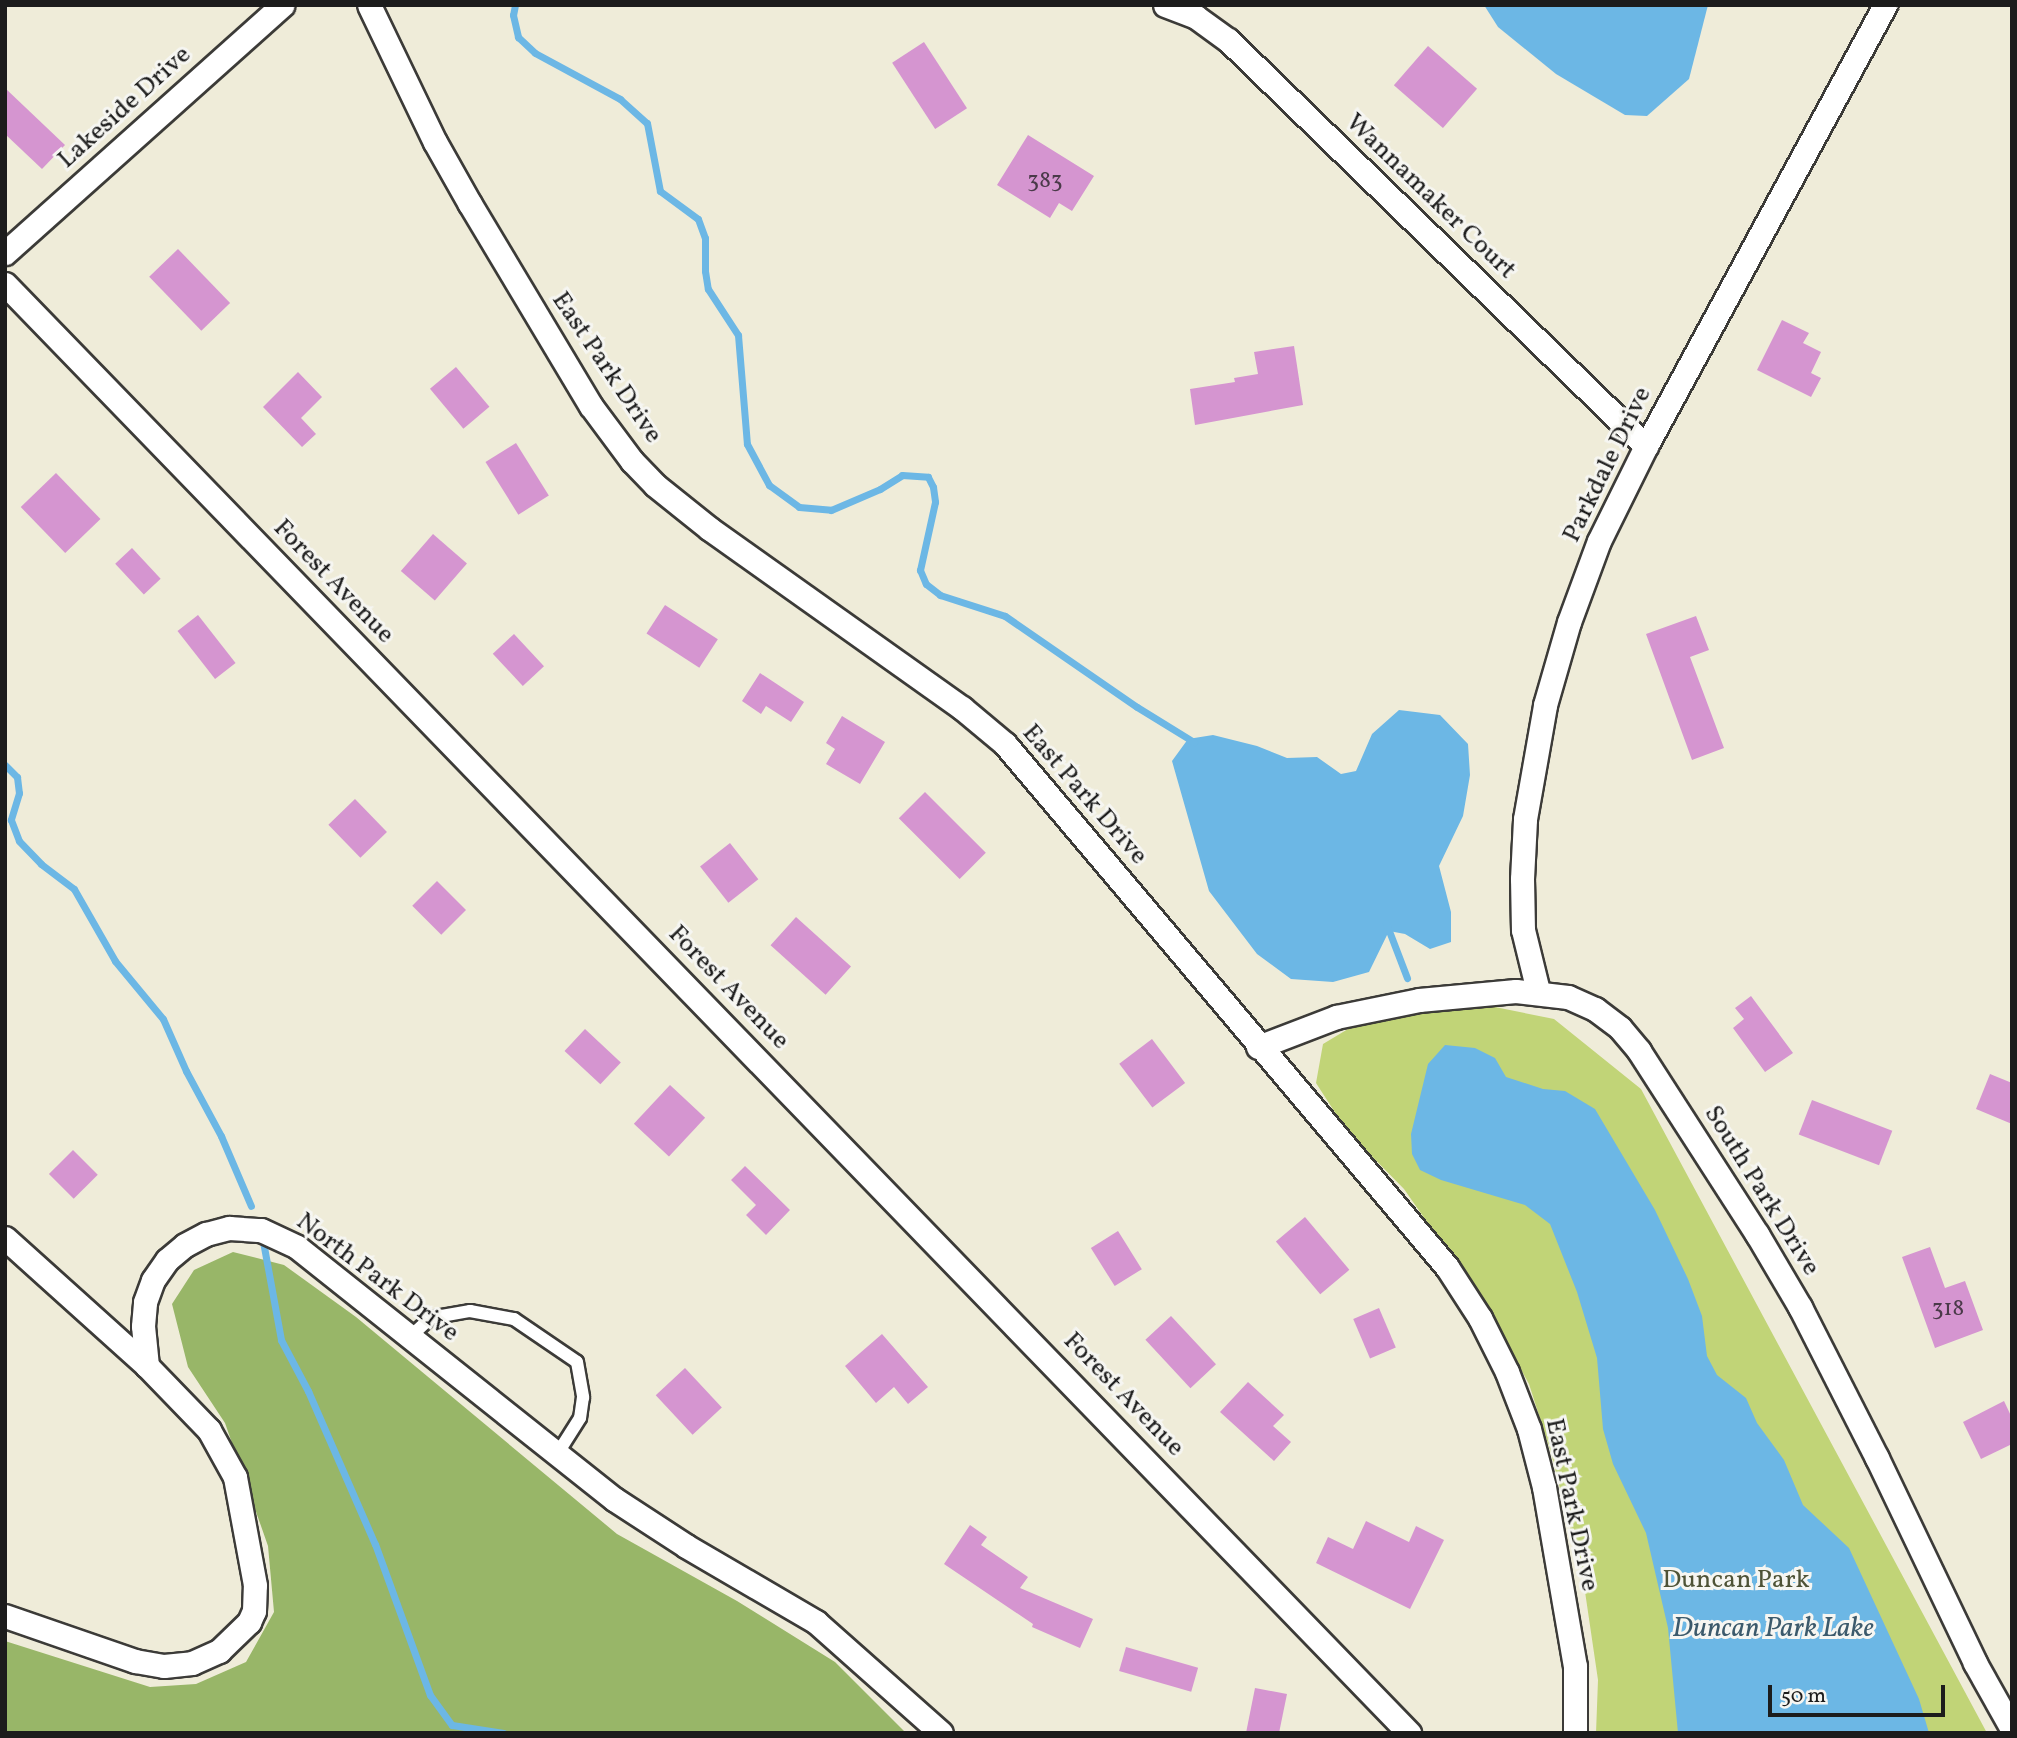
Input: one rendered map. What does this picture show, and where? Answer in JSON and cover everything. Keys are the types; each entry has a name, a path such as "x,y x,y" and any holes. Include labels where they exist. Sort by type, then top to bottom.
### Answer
{"street":[{"name":"Lakeside Drive","path":"5,253 282,5"},
{"name":"East Park Drive","path":"369,5 435,142 470,204 591,406 632,461 656,485 709,529 962,708 1005,744 1258,1047 1447,1266 1480,1318 1507,1372 1529,1429 1544,1488 1575,1666 1575,1733"},
{"name":"Wannamaker Court","path":"1165,5 1196,17 1228,40 1646,446"},
{"name":"Parkdale Drive","path":"1538,991 1524,930 1522,879 1526,809 1543,717 1577,599 1599,541 1646,446 1885,5"},
{"name":"Forest Avenue","path":"5,284 1409,1733"},
{"name":"South Park Drive","path":"1258,1047 1336,1017 1395,1005 1433,999 1538,991 1567,997 1595,1009 1620,1028 1639,1051 1742,1211 1840,1382 1969,1652 2012,1729"},
{"name":"North Park Drive","path":"147,1366 143,1326 145,1302 153,1280 167,1260 185,1245 206,1234 229,1228 261,1230 296,1247 411,1336 556,1456 686,1546 816,1622 941,1733"},
{"path":"5,1238 147,1366 209,1430 235,1477 255,1585 254,1611 249,1622 219,1651 192,1662 164,1665 135,1661 5,1616"}],"lane":[{"path":"411,1336 430,1318 470,1311 514,1319 577,1362 583,1396 580,1418 556,1456"}],"green space":[{"name":"Duncan Park","path":"1485,1005 1554,1019 1641,1089 1987,1733 1596,1733 1598,1680 1583,1578 1551,1453 1529,1384 1487,1308 1404,1189 1347,1131 1316,1083 1323,1044 1363,1020"},
{"path":"233,1252 284,1265 356,1317 617,1534 737,1601 835,1662 906,1733 5,1733 5,1641 150,1687 196,1684 246,1662 274,1612 268,1546 225,1423 188,1367 172,1304 194,1270"}],"water":[{"path":"1484,5 1708,5 1689,79 1647,116 1625,115 1556,74 1498,27"},
{"path":"1399,710 1440,715 1468,744 1470,775 1463,816 1439,866 1451,912 1451,942 1430,949 1405,934 1389,931 1369,972 1333,982 1291,979 1257,954 1209,891 1172,761 1188,739 1213,735 1257,746 1287,758 1317,757 1341,774 1356,771 1372,734"},
{"name":"Duncan Park Lake","path":"1445,1045 1475,1048 1495,1058 1506,1077 1543,1089 1565,1091 1595,1109 1655,1210 1688,1279 1702,1316 1707,1356 1717,1375 1746,1398 1757,1423 1784,1460 1803,1505 1849,1548 1919,1699 1929,1733 1678,1733 1668,1628 1646,1533 1613,1464 1603,1429 1597,1358 1577,1292 1550,1224 1525,1205 1441,1180 1420,1170 1412,1154 1411,1134 1428,1064"}],"building":[{"path":"924,42 967,108 935,129 892,63"},
{"path":"1428,46 1477,89 1443,128 1394,85"},
{"path":"5,88 65,145 42,169 5,134"},
{"path":"1028,135 1094,176 1072,211 1059,203 1050,218 997,185"},
{"path":"178,249 230,303 201,331 149,277"},
{"path":"1782,320 1809,333 1803,343 1821,352 1811,373 1821,378 1811,397 1757,370"},
{"path":"1294,346 1303,405 1195,425 1190,389 1235,382 1234,378 1258,374 1254,352"},
{"path":"456,367 489,407 463,429 430,389"},
{"path":"298,372 322,397 301,418 316,434 302,447 263,407"},
{"path":"516,443 549,496 518,515 485,462"},
{"path":"56,473 100,519 65,553 21,507"},
{"path":"433,534 467,564 435,601 401,571"},
{"path":"132,548 161,579 144,594 115,564"},
{"path":"665,605 718,639 699,668 646,634"},
{"path":"198,615 236,663 215,679 178,631"},
{"path":"1696,616 1709,650 1690,657 1724,748 1692,760 1646,634"},
{"path":"514,634 544,666 523,686 493,654"},
{"path":"760,673 804,702 791,722 766,706 761,714 742,701"},
{"path":"842,716 885,742 860,784 826,764 835,749 826,743"},
{"path":"925,792 986,853 960,879 899,818"},
{"path":"355,799 387,832 360,858 328,825"},
{"path":"730,843 758,879 728,903 700,866"},
{"path":"437,881 466,910 441,935 412,906"},
{"path":"796,917 851,967 826,995 771,945"},
{"path":"1751,996 1793,1053 1765,1072 1733,1028 1744,1019 1735,1008"},
{"path":"585,1029 621,1062 600,1084 565,1051"},
{"path":"1152,1039 1185,1083 1152,1108 1119,1064"},
{"path":"1990,1074 2012,1083 2012,1124 1976,1109"},
{"path":"670,1085 705,1118 669,1156 634,1124"},
{"path":"1812,1100 1892,1131 1879,1165 1799,1135"},
{"path":"73,1150 98,1175 74,1199 49,1174"},
{"path":"745,1166 790,1210 766,1235 746,1215 756,1205 731,1180"},
{"path":"1305,1217 1349,1270 1320,1294 1276,1241"},
{"path":"1118,1231 1142,1269 1115,1286 1091,1248"},
{"path":"1930,1247 1945,1288 1965,1281 1983,1330 1935,1348 1902,1257"},
{"path":"1379,1308 1396,1348 1370,1359 1353,1319"},
{"path":"1171,1316 1216,1364 1190,1388 1145,1340"},
{"path":"882,1334 928,1387 908,1404 894,1387 876,1403 845,1366"},
{"path":"685,1368 722,1407 693,1435 656,1395"},
{"path":"1248,1382 1284,1415 1273,1426 1291,1442 1274,1461 1220,1412"},
{"path":"2004,1401 2012,1418 2012,1444 1981,1459 1963,1422"},
{"path":"1366,1521 1409,1542 1416,1526 1444,1540 1410,1609 1316,1563 1328,1537 1353,1549"},
{"path":"970,1525 987,1537 981,1545 1028,1577 1020,1588 1093,1619 1080,1648 1032,1627 1033,1624 944,1564"},
{"path":"1126,1647 1198,1668 1191,1692 1119,1671"},
{"path":"1255,1688 1287,1694 1279,1733 1246,1733"}],"waterway":[{"path":"515,5 513,15 518,37 535,53 620,99 647,123 660,191 698,219 705,238 708,289 738,335 747,444 769,485 799,507 831,510 880,489 902,475 928,477 933,487 935,502 920,570 926,584 940,595 1005,616 1137,707 1194,742"},
{"path":"5,765 17,777 19,793 11,820 19,841 41,864 74,889 115,961 163,1019 186,1071 221,1136 251,1206"},
{"path":"1386,923 1407,978"},
{"path":"262,1236 281,1340 308,1391 375,1544 430,1695 452,1725 503,1733"}]}
